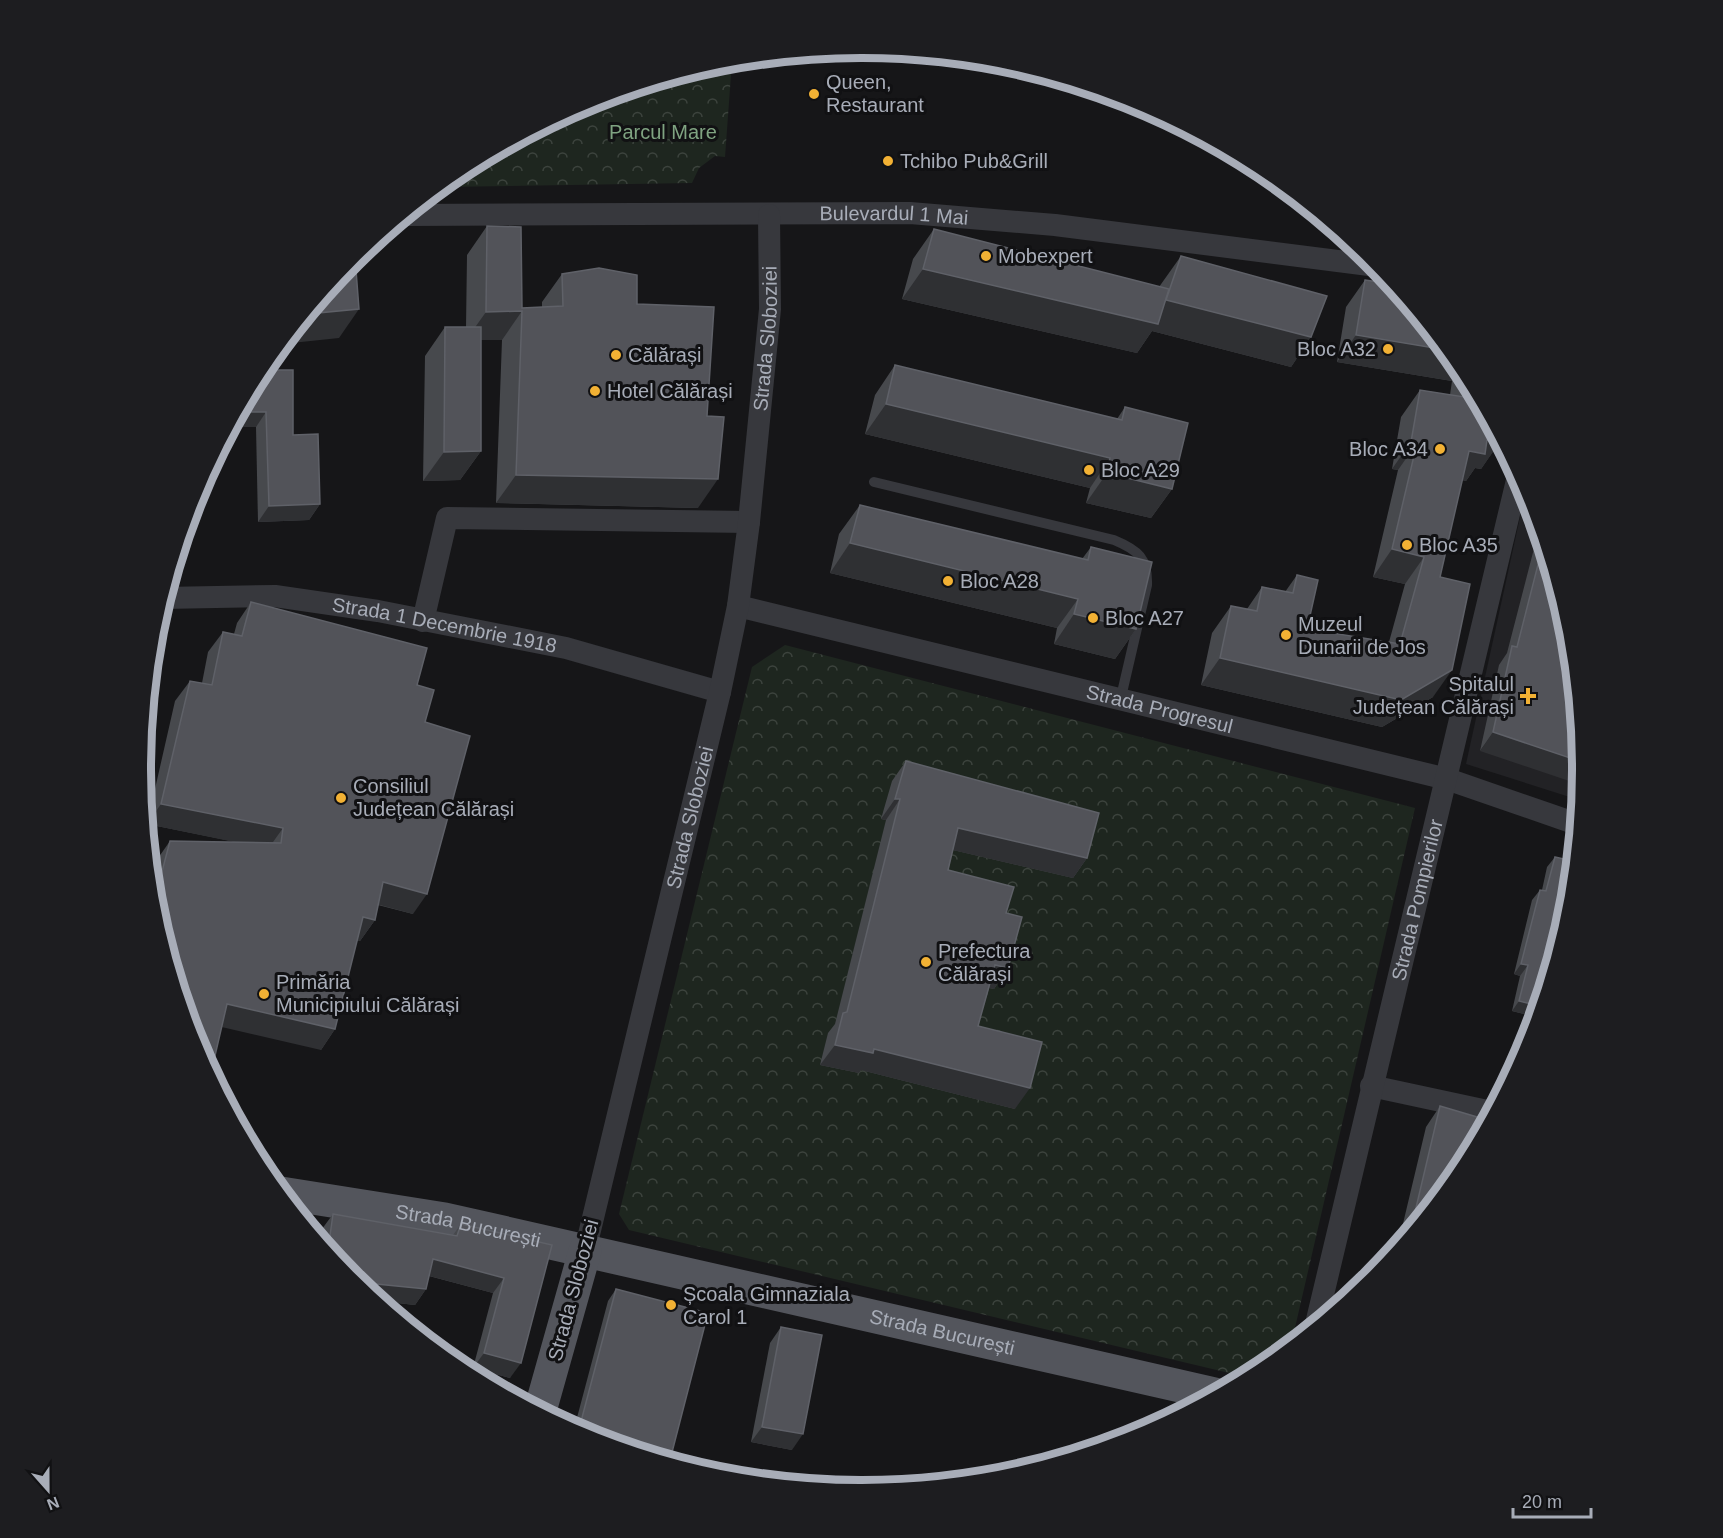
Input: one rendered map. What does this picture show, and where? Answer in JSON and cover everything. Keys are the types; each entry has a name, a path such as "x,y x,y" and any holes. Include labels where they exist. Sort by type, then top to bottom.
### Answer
{"main road":[{"name":"Strada București","path":"293,1195 445,1219 1203,1391"},
{"name":"Strada Sloboziei","path":"542,1403 585,1251"}],"street":[{"name":"Bulevardul 1 Mai","path":"417,215 910,213 1055,225 1361,264"},
{"name":"Strada Sloboziei","path":"585,1251 720,692 738,606 749,522 770,309 769,215"},
{"name":"Strada Pompierilor","path":"1319,1312 1515,490"},
{"path":"423,621 447,518 749,522"},
{"name":"Strada 1 Decembrie 1918","path":"172,598 275,596 378,611 566,648 720,692"},
{"name":"Strada Progresul","path":"738,606 1447,779 1569,821"},
{"path":"1371,1086 1484,1110"}],"lane":[{"path":"874,482 1114,540 1129,546 1141,557 1147,568 1147,585 1121,698"}],"shaded area":[{"name":"Spitalul Județean Călărași","path":"1522,508 1548,585 1566,676 1572,769 1571,797 1466,764"}],"green space":[{"name":"Parcul Mare","path":"731,71 725,157 715,156 699,168 692,183 455,187 506,154 590,113 633,96"},
{"path":"785,645 1415,808 1294,1333 1233,1374 629,1230 619,1214 752,667"}],"building":[{"name":"Hotel Călărași","path":"487,226 521,227 522,308 563,306 562,274 599,268 637,275 637,304 714,307 707,416 724,417 718,479 516,475 522,311 486,312"},
{"path":"934,229 1169,289 1158,324 923,269"},
{"path":"1181,256 1327,296 1311,337 1166,300"},
{"path":"356,270 359,309 317,313"},
{"path":"1365,280 1378,282 1433,348 1356,335"},
{"path":"445,327 481,327 481,451 444,452"},
{"path":"895,365 1122,420 1125,407 1188,423 1172,489 1107,473 1110,458 886,404"},
{"path":"274,370 293,370 293,435 318,434 320,504 269,506 266,412 247,412"},
{"path":"1420,390 1464,397 1465,394 1491,440 1487,440 1485,454 1469,451 1440,577 1470,584 1452,670 1401,700 1220,658 1231,606 1257,611 1262,587 1293,593 1297,575 1318,580 1307,629 1400,644 1424,557 1392,549 1417,443 1411,442"},
{"path":"860,505 1088,560 1091,547 1152,562 1136,629 1074,614 1078,599 850,543"},
{"path":"1540,558 1548,585 1566,676 1572,758 1493,732 1512,646 1517,647"},
{"path":"251,602 427,648 417,685 434,690 425,722 470,736 427,894 383,882 375,920 363,917 335,1029 227,1004 214,1061 189,997 175,953 165,908 160,879 170,841 281,843 283,828 161,804 190,681 212,685 223,632 242,636"},
{"name":"Prefectura Călărași","path":"906,761 1099,813 1087,858 958,828 948,870 1014,887 1006,913 1022,917 1008,968 995,965 978,1026 1042,1042 1030,1088 874,1049 873,1053 835,1045 843,1013 847,1012 900,799 895,799"},
{"path":"1555,857 1566,859 1548,953 1531,1004 1519,1001 1528,965 1521,964 1540,890 1546,891"},
{"path":"1440,1106 1480,1118 1452,1164 1425,1202 1415,1212"},
{"path":"333,1214 457,1236 461,1224 552,1245 521,1363 484,1353 504,1278 433,1259 426,1289 372,1284 329,1240"},
{"path":"616,1289 708,1313 672,1453 633,1442 581,1421"},
{"path":"781,1327 822,1335 803,1434 762,1427"}],"place":[{"name":"Queen, Restaurant","path":"814,94"},
{"name":"Tchibo Pub&Grill","path":"888,161"},
{"name":"Mobexpert","path":"986,256"},
{"name":"Bloc A32","path":"1388,349"},
{"name":"Călărași","path":"616,355"},
{"name":"Hotel Călărași","path":"595,391"},
{"name":"Bloc A34","path":"1440,449"},
{"name":"Bloc A29","path":"1089,470"},
{"name":"Bloc A35","path":"1407,545"},
{"name":"Bloc A28","path":"948,581"},
{"name":"Bloc A27","path":"1093,618"},
{"name":"Muzeul Dunarii de Jos","path":"1286,635"},
{"name":"Spitalul Județean Călărași","path":"1528,696"},
{"name":"Consiliul Județean Călărași","path":"341,798"},
{"name":"Prefectura Călărași","path":"926,962"},
{"name":"Primăria Municipiului Călărași","path":"264,994"},
{"name":"Școala Gimnaziala Carol 1","path":"671,1305"}]}
